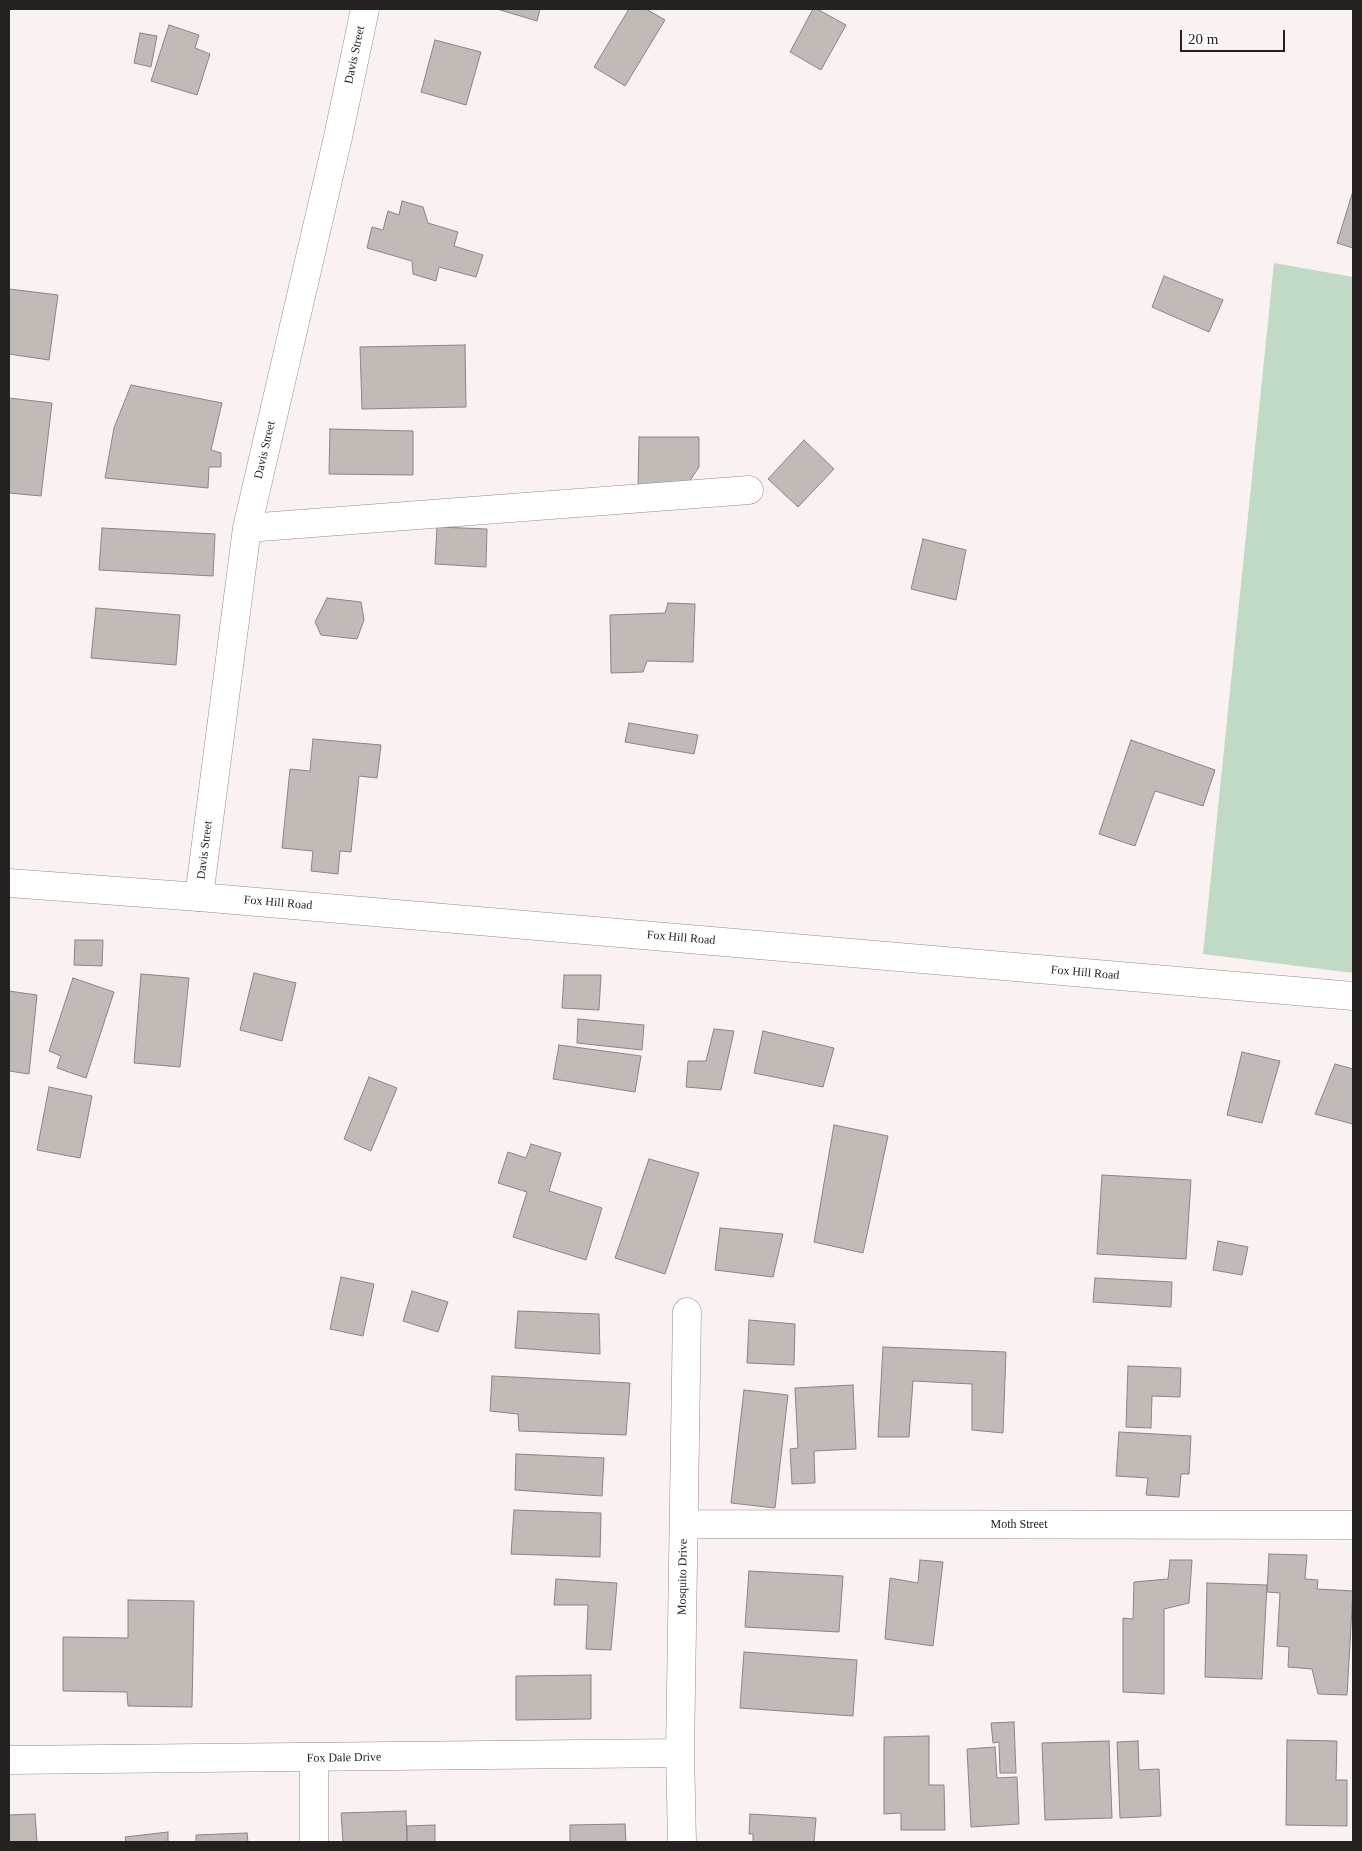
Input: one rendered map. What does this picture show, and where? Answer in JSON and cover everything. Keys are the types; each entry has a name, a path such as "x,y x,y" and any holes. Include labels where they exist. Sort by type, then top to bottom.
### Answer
{"street":[{"name":"Davis Street","path":"199,897 247,528 338,137 365,9"},
{"path":"247,528 749,490"},
{"name":"Fox Hill Road","path":"9,883 199,897 1353,996"},
{"name":"Mosquito Drive","path":"682,1842 680,1753 687,1312"},
{"name":"Moth Street","path":"684,1524 1353,1525"},
{"name":"Fox Dale Drive","path":"9,1760 680,1753"},
{"path":"314,1758 314,1842"}],"green space":[{"path":"1274,263 1353,277 1353,973 1203,954"}],"building":[{"path":"497,9 540,9 537,21"},
{"path":"629,9 646,9 665,20 625,86 594,67"},
{"path":"813,9 817,9 846,25 821,70 790,52"},
{"path":"169,25 199,35 195,48 210,54 197,95 151,81"},
{"path":"140,33 157,36 151,67 134,63"},
{"path":"435,40 481,52 466,105 421,92"},
{"path":"1353,191 1353,248 1337,243"},
{"path":"402,201 423,207 428,223 458,232 454,246 483,255 476,277 439,267 436,281 413,274 412,261 367,248 372,227 383,230 388,211 399,215"},
{"path":"1164,276 1223,300 1209,332 1152,307"},
{"path":"9,289 58,295 49,360 9,354"},
{"path":"465,345 466,407 362,409 360,347"},
{"path":"131,385 222,403 211,450 221,453 221,467 209,467 208,488 105,478 114,428"},
{"path":"9,398 52,403 41,496 9,493"},
{"path":"330,429 413,431 413,475 329,474"},
{"path":"639,437 699,437 699,467 685,488 638,487"},
{"path":"804,440 834,469 798,507 768,479"},
{"path":"437,527 487,529 486,567 435,564"},
{"path":"102,528 215,534 213,576 99,570"},
{"path":"923,539 966,550 956,600 911,589"},
{"path":"327,598 361,602 364,620 357,639 321,635 315,622"},
{"path":"668,603 695,604 693,662 647,661 643,672 611,673 610,615 665,613"},
{"path":"96,608 180,615 176,665 91,658"},
{"path":"629,723 698,735 694,754 625,742"},
{"path":"313,739 381,745 377,778 359,776 351,852 340,851 338,874 311,871 313,851 282,848 290,769 310,771"},
{"path":"1131,740 1215,770 1203,806 1155,791 1135,846 1099,834"},
{"path":"75,940 103,940 102,966 74,965"},
{"path":"254,973 296,983 282,1041 240,1030"},
{"path":"141,974 189,978 180,1067 134,1063"},
{"path":"564,975 601,975 599,1010 562,1008"},
{"path":"73,978 114,992 86,1078 57,1068 61,1056 49,1051"},
{"path":"9,991 37,995 29,1074 9,1071"},
{"path":"578,1019 644,1025 642,1050 577,1043"},
{"path":"714,1029 734,1031 721,1090 686,1087 688,1061 706,1061"},
{"path":"763,1031 834,1048 823,1087 754,1073"},
{"path":"559,1045 641,1056 635,1092 553,1079"},
{"path":"1242,1052 1280,1061 1262,1123 1227,1115"},
{"path":"1335,1064 1353,1069 1353,1124 1315,1114"},
{"path":"369,1077 397,1088 371,1151 344,1139"},
{"path":"49,1087 92,1096 80,1158 37,1150"},
{"path":"834,1125 888,1136 863,1253 814,1242"},
{"path":"531,1144 561,1153 549,1191 602,1208 586,1260 513,1237 527,1192 498,1183 508,1152 526,1158"},
{"path":"649,1159 699,1173 665,1274 615,1258"},
{"path":"1102,1175 1191,1180 1186,1259 1097,1254"},
{"path":"720,1228 783,1234 773,1277 715,1270"},
{"path":"1218,1241 1248,1247 1242,1275 1213,1270"},
{"path":"341,1277 374,1284 363,1336 330,1329"},
{"path":"1095,1278 1172,1282 1171,1307 1093,1302"},
{"path":"412,1291 448,1302 438,1332 403,1321"},
{"path":"518,1311 599,1314 600,1354 515,1348"},
{"path":"749,1320 795,1324 794,1365 747,1363"},
{"path":"883,1347 1006,1352 1003,1433 972,1430 972,1384 913,1381 909,1437 878,1437"},
{"path":"1128,1366 1181,1368 1180,1397 1152,1396 1151,1428 1126,1427"},
{"path":"492,1376 630,1383 626,1435 519,1431 518,1414 490,1411"},
{"path":"853,1385 856,1449 814,1451 815,1483 792,1484 790,1449 798,1448 795,1388"},
{"path":"744,1390 788,1395 775,1508 731,1503"},
{"path":"1119,1432 1191,1436 1189,1474 1181,1474 1179,1497 1146,1495 1148,1478 1116,1476"},
{"path":"516,1454 604,1458 602,1496 515,1490"},
{"path":"514,1510 601,1513 600,1557 511,1554"},
{"path":"1269,1554 1307,1555 1305,1579 1318,1580 1317,1589 1353,1591 1347,1695 1318,1694 1312,1669 1288,1667 1289,1647 1277,1646 1280,1593 1267,1592"},
{"path":"920,1560 943,1562 933,1646 885,1639 890,1578 918,1583"},
{"path":"1170,1560 1192,1560 1189,1603 1164,1609 1164,1694 1123,1692 1123,1618 1133,1619 1134,1582 1168,1579"},
{"path":"749,1571 843,1576 839,1632 745,1627"},
{"path":"556,1579 617,1583 611,1650 586,1649 588,1605 554,1605"},
{"path":"1207,1583 1267,1585 1262,1679 1205,1677"},
{"path":"128,1600 194,1601 192,1707 128,1706 127,1692 63,1691 63,1637 128,1638"},
{"path":"744,1652 857,1660 853,1716 740,1708"},
{"path":"591,1675 591,1719 516,1720 516,1676"},
{"path":"1014,1722 1016,1773 1000,1773 999,1742 993,1743 991,1723"},
{"path":"929,1736 929,1785 944,1785 945,1830 901,1830 901,1813 884,1814 884,1737"},
{"path":"1287,1740 1337,1741 1336,1780 1347,1780 1347,1826 1286,1825"},
{"path":"1109,1741 1112,1818 1045,1820 1042,1743"},
{"path":"1138,1741 1139,1770 1159,1769 1161,1816 1120,1818 1117,1742"},
{"path":"995,1747 997,1778 1017,1777 1019,1824 971,1827 967,1749"},
{"path":"406,1811 407,1842 343,1842 341,1813"},
{"path":"35,1814 37,1842 9,1842 9,1815"},
{"path":"750,1814 816,1818 814,1842 753,1842 753,1834 749,1834"},
{"path":"625,1824 626,1842 570,1842 570,1825"},
{"path":"435,1825 435,1842 407,1842 407,1826"},
{"path":"168,1832 168,1842 126,1842 125,1837"},
{"path":"247,1833 248,1842 196,1842 196,1835"}]}
